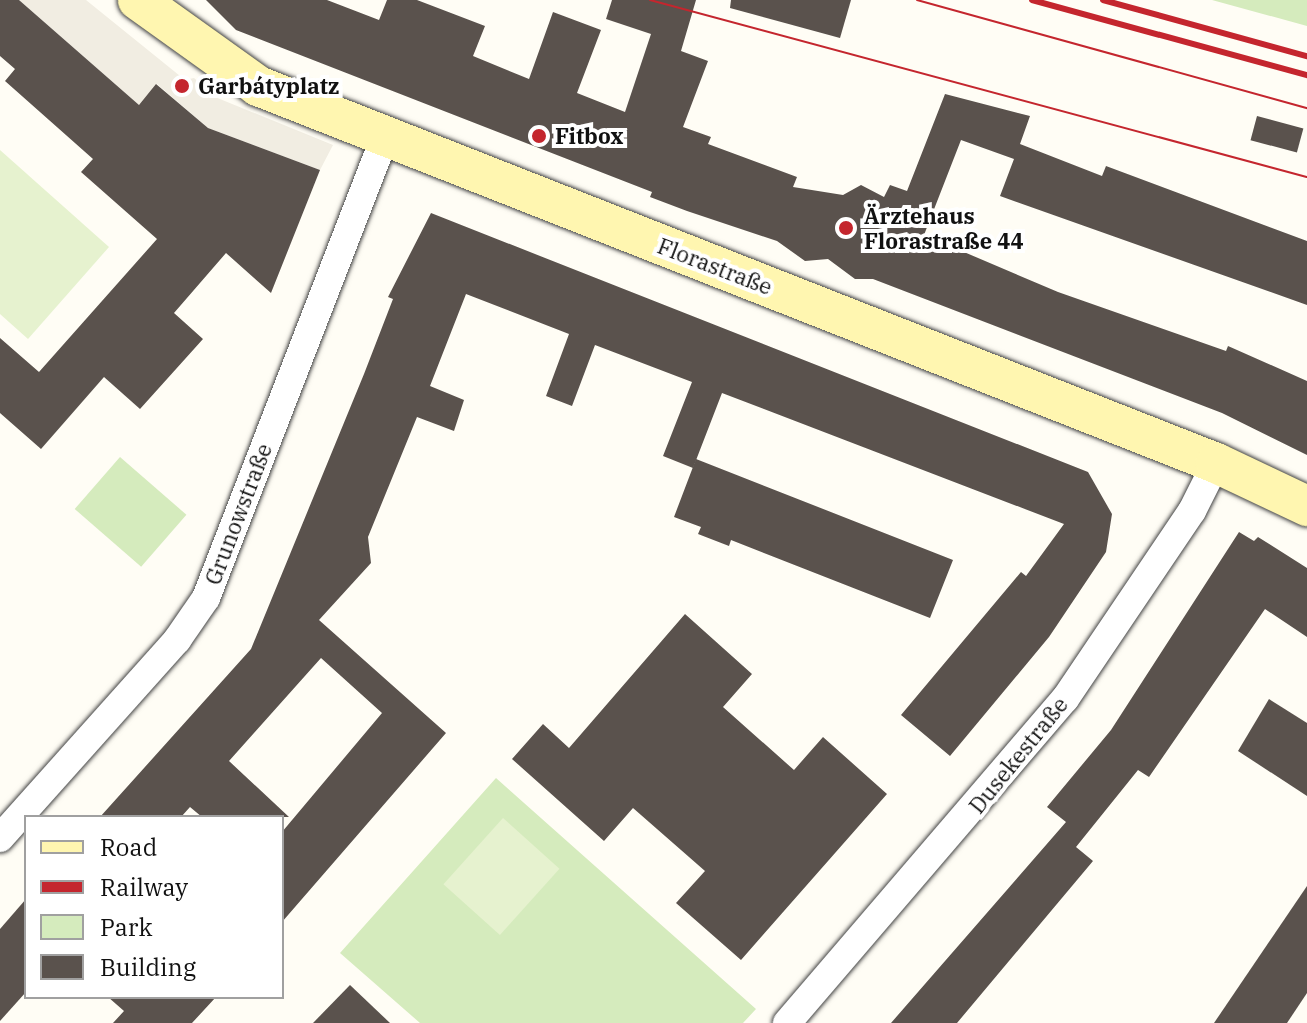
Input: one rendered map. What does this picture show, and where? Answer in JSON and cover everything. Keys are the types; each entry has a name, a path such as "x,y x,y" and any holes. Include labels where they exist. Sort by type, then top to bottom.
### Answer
{"street":[{"name":"Florastraße","path":"138,0 258,86 1216,463 1307,506"},
{"name":"Grunowstraße","path":"0,838 177,640 206,598 385,136"},
{"name":"Dusekestraße","path":"787,1023 1065,699 1192,511 1216,463"}],"green space":[{"path":"1212,0 1307,0 1307,26"},
{"path":"0,150 109,247 28,339 0,314"},
{"path":"120,457 186,515 141,567 75,509"},
{"path":"496,778 756,1009 743,1023 420,1023 340,953"},
{"path":"503,818 559,869 500,935 443,884"}],"shaded area":[{"name":"Garbátyplatz","path":"19,0 86,0 185,80 194,78 215,97 333,145 320,170 208,128 157,84 139,105"}],"building":[{"path":"0,0 19,0 139,105 156,84 208,128 320,170 271,293 226,253 174,313 203,339 140,409 104,377 41,449 0,413 0,338 39,372 157,239 81,172 93,159 5,81 15,69 0,56"},
{"path":"206,0 327,0 379,20 387,0 417,0 485,26 473,56 529,79 553,12 601,30 577,93 625,112 651,34 606,19 612,0 696,0 681,51 708,61 683,127 711,137 708,144 797,177 793,187 843,195 861,185 884,197 890,185 907,191 945,94 1030,116 1020,144 1102,176 1106,166 1307,241 1307,305 1000,196 1014,159 961,140 924,235 1058,292 1226,351 1228,346 1307,381 1307,455 1222,413 873,279 855,279 828,259 805,261 777,241 650,197 652,192 236,30"},
{"path":"731,0 851,0 840,38 730,8"},
{"path":"1257,116 1303,128 1297,153 1251,140"},
{"path":"431,213 1088,472 1112,514 1106,552 1049,637 950,756 901,715 1021,572 1026,576 1064,524 722,393 693,468 663,456 692,382 595,345 572,406 546,396 569,334 466,294 430,386 464,400 454,431 417,417 368,537 371,563 319,620 446,733 284,920 284,830 382,713 321,658 229,761 289,817 200,815 190,807 183,815 102,815 251,649 364,374 393,299 388,297"},
{"path":"696,459 953,560 930,618 731,540 729,546 698,534 701,527 674,517"},
{"path":"1239,532 1254,541 1258,537 1307,568 1307,637 1265,609 1149,777 1138,770 1076,847 1093,861 957,1023 891,1023 1066,822 1047,807 1111,730"},
{"path":"685,614 752,674 723,707 794,770 823,737 887,794 741,960 676,903 705,871 633,808 604,841 512,759 543,724 569,748"},
{"path":"1269,699 1307,723 1307,796 1238,751"},
{"path":"1307,886 1307,993 1287,1023 1214,1023"},
{"path":"24,901 24,994 0,1021 0,929"},
{"path":"350,985 390,1023 313,1023"},
{"path":"110,999 214,999 192,1023 113,1023 124,1011"}],"tram line":[{"path":"650,0 1307,177"},
{"path":"917,0 1307,108"}],"railway":[{"path":"1032,0 1307,75"},
{"path":"1103,0 1307,56"}],"place":[{"name":"Garbátyplatz","path":"182,86"},
{"name":"Fitbox","path":"539,136"},
{"name":"Ärztehaus Florastraße 44","path":"846,228"}]}
